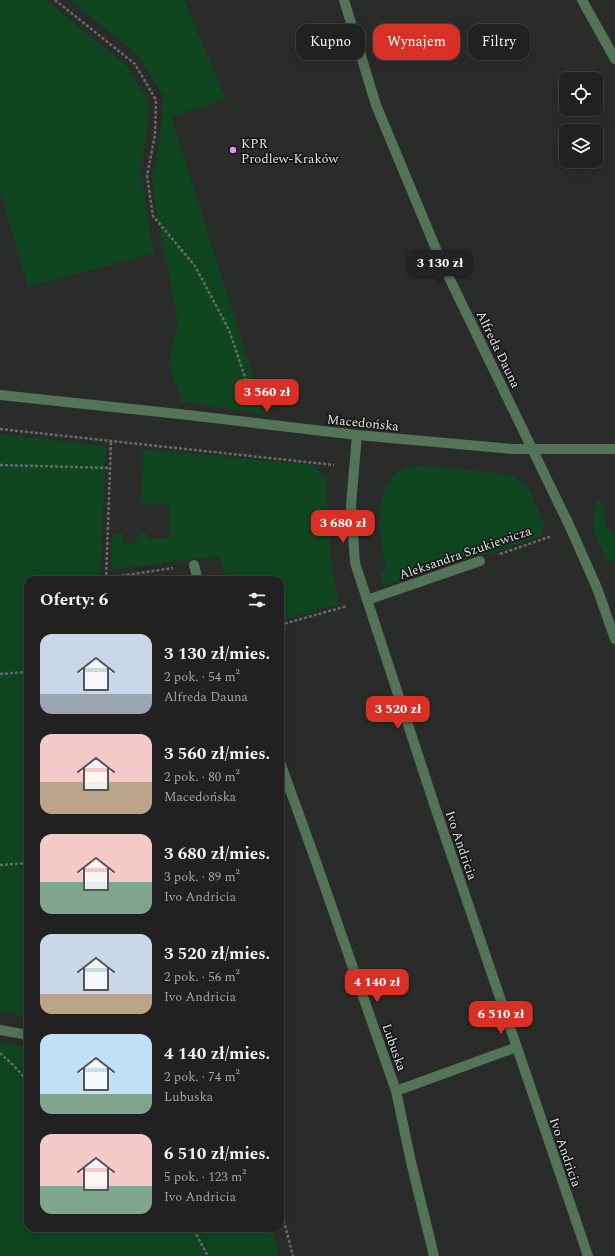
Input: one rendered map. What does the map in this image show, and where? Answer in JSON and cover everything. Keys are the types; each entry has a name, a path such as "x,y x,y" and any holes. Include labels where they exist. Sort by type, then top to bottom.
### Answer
{"street":[{"name":"Alfreda Dauna","path":"344,0 376,105 441,261 534,450 570,527 597,588 615,638"},
{"path":"582,0 615,59"},
{"name":"Macedońska","path":"0,395 357,435 512,449 615,449"},
{"name":"Ivo Andricia","path":"357,435 351,505 355,563 516,1047 588,1256"},
{"name":"Aleksandra Szukiewicza","path":"367,600 480,561"},
{"path":"194,565 197,576"},
{"name":"Lubuska","path":"284,773 396,1090 434,1256"},
{"path":"0,1030 24,1034"},
{"path":"396,1090 516,1047"}],"path":[{"path":"55,0 135,64 156,100 155,135 147,176 153,216 195,266 229,330 246,380 247,422"},
{"path":"0,429 354,467"},
{"path":"106,576 111,442"},
{"path":"0,465 110,468"},
{"name":"Aleksandra Szukiewicza","path":"480,561 570,527"},
{"path":"125,576 194,565"},
{"path":"284,624 367,600"},
{"path":"0,674 24,672"},
{"path":"0,865 24,863"},
{"path":"0,1054 24,1077"},
{"path":"284,1221 293,1256"},
{"path":"195,1232 208,1256"}],"green space":[{"path":"0,0 46,0 127,66 148,101 148,120 140,172 154,253 28,287 0,191"},
{"path":"70,0 184,0 226,99 171,117 265,414 181,402 169,362 178,323 156,208 152,179 158,153 163,96 138,55"},
{"path":"0,434 106,446 100,576 24,576 24,1017 0,1011"},
{"path":"147,449 314,465 326,479 332,569 339,604 284,620 284,576 226,576 219,556 111,570 112,534 123,534 123,543 137,543 138,533 145,533 149,539 169,539 169,505 141,504 143,450"},
{"path":"420,465 505,474 516,477 524,483 530,491 544,524 543,535 486,555 476,555 383,586 380,572 386,570 381,543 380,527 382,497 387,484 396,474 408,467"},
{"path":"597,500 605,506 603,514 606,526 615,535 615,561 607,561 593,529"},
{"path":"0,1042 24,1047 24,1232 273,1232 279,1256 0,1256"}],"place":[{"name":"KPR Prodlew-Kraków","path":"233,150"}]}
